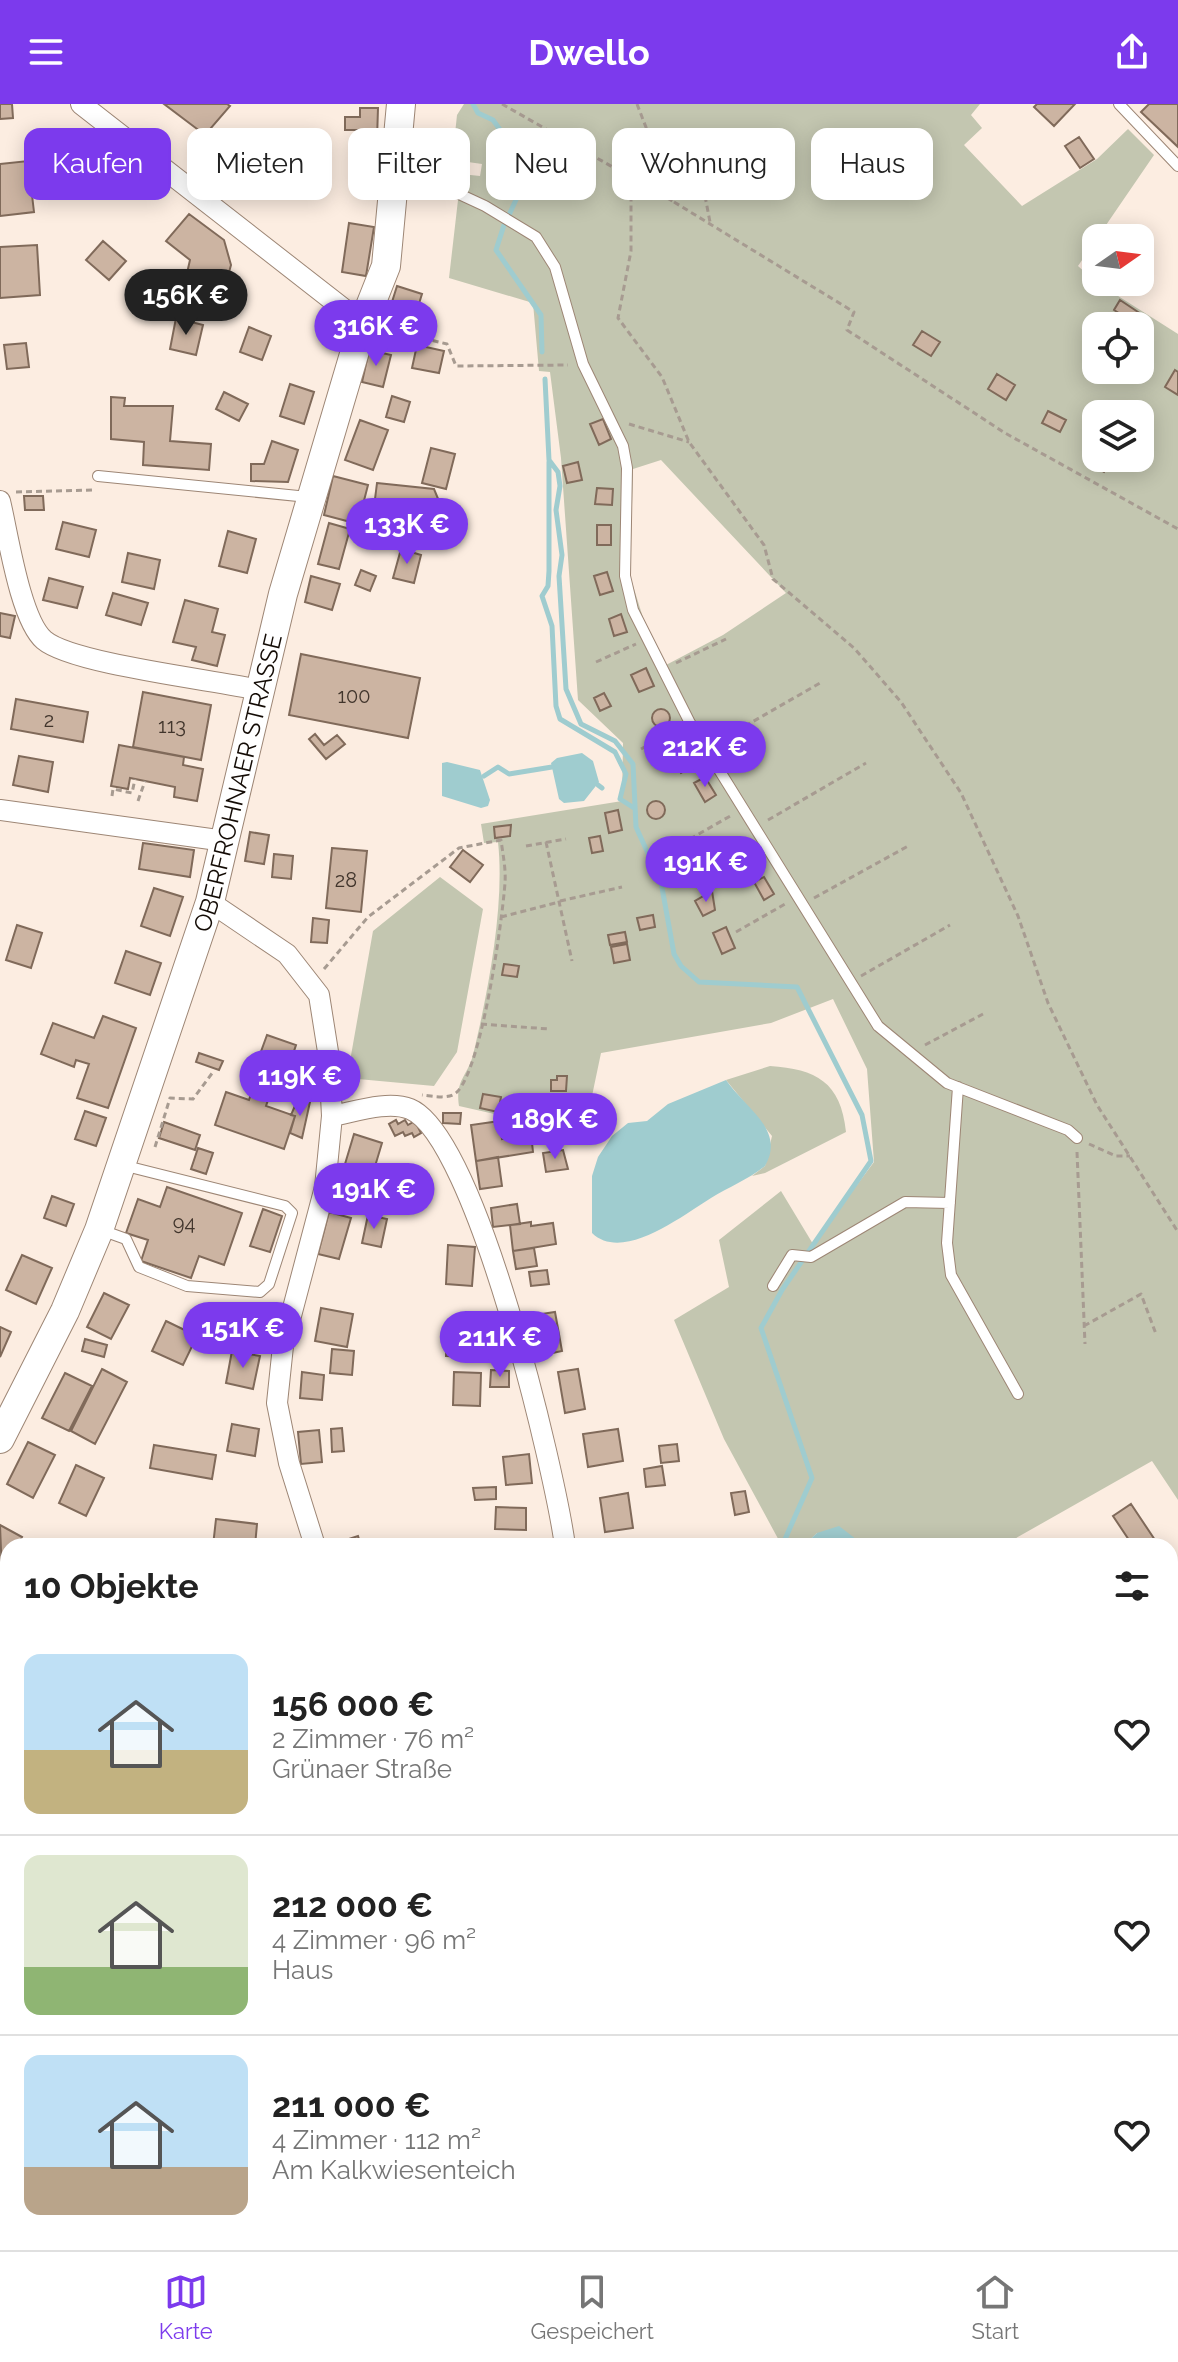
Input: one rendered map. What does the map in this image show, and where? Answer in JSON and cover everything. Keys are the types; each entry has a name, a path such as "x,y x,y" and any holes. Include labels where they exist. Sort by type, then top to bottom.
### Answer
{"main road":[{"name":"OBERFROHNAER STRASSE","path":"399,128 401,104"},
{"name":"OBERFROHNAER STRASSE","path":"0,1439 65,1311 99,1230 210,902 259,690 310,497 363,324 386,266 392,200"}],"street":[{"path":"81,104 363,324"},
{"path":"0,501 27,610 43,639 65,652 95,660 259,690"},
{"path":"0,810 225,841"},
{"path":"210,902 287,954 319,995 329,1058 332,1116 325,1187 283,1346 277,1403 289,1463 312,1538"},
{"path":"332,1116 396,1105 411,1109 427,1120 450,1152 486,1243 516,1336 557,1487 564,1538"}],"lane":[{"path":"1119,104 1178,166"},
{"path":"470,199 536,237 555,267 583,364 623,446 627,468 625,576 633,610 690,723 878,1026 947,1083 1068,1130 1077,1138"},
{"path":"98,476 310,497"},
{"path":"958,1087 947,1243 951,1275 1018,1394"},
{"path":"99,1230 126,1239 139,1267 187,1286 260,1292 269,1284 291,1209 121,1164"},
{"path":"773,1286 792,1255 811,1257 905,1202 950,1203"}],"path":[{"path":"502,104 710,222 854,312 847,330 1005,433 1178,529"},
{"path":"637,104 646,128"},
{"path":"631,200 631,251 618,318 662,377 689,442 764,545 773,579 854,648 901,702 961,793 1018,916 1048,1003 1097,1105 1178,1232"},
{"path":"706,200 710,222"},
{"path":"363,324 447,344 456,366 583,364"},
{"path":"638,426 689,442"},
{"path":"596,662 647,639"},
{"path":"662,670 726,639"},
{"path":"705,748 820,683"},
{"path":"641,749 690,723"},
{"path":"754,828 866,763"},
{"path":"112,796 113,789 132,793 135,779"},
{"path":"138,801 145,781"},
{"path":"690,839 742,809"},
{"path":"526,846 566,839"},
{"path":"311,984 368,917 459,848 501,840 505,870 501,917 474,1061 458,1092 449,1097 413,1094 411,1109"},
{"path":"546,842 572,961"},
{"path":"736,932 910,845"},
{"path":"501,917 622,887"},
{"path":"851,981 950,925"},
{"path":"911,1053 983,1014"},
{"path":"481,1024 549,1029"},
{"path":"155,1147 170,1098 193,1099 213,1072"},
{"path":"1085,1344 1077,1138 1116,1156 1130,1156"},
{"path":"1084,1326 1141,1294 1156,1334"}],"green space":[{"path":"464,104 980,104 971,115 982,128 964,145 1022,206 1097,159 1128,129 1154,155 1107,224 1082,224 1082,260 1078,266 1082,270 1082,296 1118,296 1143,312 1082,312 1082,384 1154,384 1154,319 1178,334 1178,1500 1152,1461 1016,1538 843,1538 817,1533 812,1538 778,1538 724,1439 674,1320 729,1287 719,1240 781,1191 813,1244 874,1162 867,1069 833,999 771,1023 601,1053 584,1134 459,1106 460,1084 471,1062 484,1004 497,920 498,842 484,843 481,824 622,801 623,743 578,700 561,458 550,372 539,371 533,303 449,278 458,200 470,200 470,175 480,176 482,164 470,162 470,128 456,128 457,115","holes":["661,460 786,593 723,635 666,665 645,624 630,576 633,469"]},
{"path":"440,877 483,909 457,1052 434,1086 347,1078 373,931"},
{"path":"770,1066 801,1071 823,1081 838,1101 846,1132 765,1173 752,1176 765,1166 772,1136 726,1080"}],"water":[{"path":"582,753 593,761 599,782 584,801 564,803 559,799 551,763 557,758"},
{"path":"442,763 480,770 490,800 488,806 481,808 442,796"},
{"path":"726,1080 767,1130 770,1153 765,1166 669,1224 636,1240 620,1243 605,1241 592,1233 592,1176 598,1157 612,1136 628,1123 647,1121 668,1104"},
{"path":"839,1526 855,1538 812,1538 817,1533"}],"building":[{"path":"0,104 12,104 13,118 0,119"},
{"path":"164,104 230,106 211,128 196,128"},
{"path":"1037,104 1075,104 1054,126 1034,107"},
{"path":"1149,104 1178,104 1178,147 1141,112"},
{"path":"360,108 378,108 377,128 345,130 345,117 360,117"},
{"path":"1079,137 1094,159 1080,168 1065,146"},
{"path":"24,161 24,200 33,200 34,212 0,216 0,164"},
{"path":"189,214 224,240 231,265 219,308 182,295 190,260 166,241"},
{"path":"349,223 374,227 366,276 342,272"},
{"path":"103,241 126,261 109,280 86,260"},
{"path":"37,245 40,295 0,298 0,247"},
{"path":"397,286 422,294 412,326 387,318"},
{"path":"1120,300 1138,312 1117,312 1114,310"},
{"path":"176,318 203,325 196,355 170,349"},
{"path":"249,327 271,336 262,360 240,352"},
{"path":"922,331 940,342 931,356 913,345"},
{"path":"26,343 29,367 7,369 4,345"},
{"path":"417,345 444,351 439,373 412,368"},
{"path":"369,350 391,355 383,387 362,382"},
{"path":"1175,370 1178,372 1178,395 1165,387"},
{"path":"997,374 1015,385 1006,400 988,389"},
{"path":"290,384 314,392 304,424 280,416"},
{"path":"224,392 248,404 239,421 216,409"},
{"path":"392,396 410,402 404,422 386,417"},
{"path":"111,397 125,398 124,406 173,406 170,441 211,444 209,470 143,465 144,442 111,439"},
{"path":"1048,411 1066,420 1060,432 1042,423"},
{"path":"603,419 611,439 599,445 590,424"},
{"path":"360,420 388,430 373,470 345,460"},
{"path":"272,441 298,450 288,482 251,481 251,464 264,464"},
{"path":"431,448 455,454 446,489 422,483"},
{"path":"578,462 582,480 567,483 563,466"},
{"path":"333,476 368,485 358,524 324,515"},
{"path":"377,483 434,489 441,506 439,523 415,520 416,503 375,499"},
{"path":"597,488 613,489 612,505 595,504"},
{"path":"24,496 43,496 44,510 25,510"},
{"path":"63,522 96,530 89,557 56,549"},
{"path":"329,523 350,529 339,569 318,564"},
{"path":"597,525 611,525 611,545 597,545"},
{"path":"228,531 256,539 247,573 219,566"},
{"path":"401,549 421,555 414,583 393,578"},
{"path":"128,553 160,560 154,589 122,582"},
{"path":"361,570 376,576 370,591 355,585"},
{"path":"607,572 613,591 600,595 594,576"},
{"path":"311,576 340,584 332,610 305,602"},
{"path":"49,578 83,587 77,608 43,600"},
{"path":"113,593 148,603 141,625 106,615"},
{"path":"185,600 218,609 212,632 225,635 217,666 192,660 196,647 173,642"},
{"path":"0,613 15,616 10,638 0,636"},
{"path":"621,614 627,632 614,636 609,619"},
{"path":"301,654 420,678 408,738 289,715"},
{"path":"646,668 654,686 639,692 631,675"},
{"path":"143,692 211,705 201,760 133,747"},
{"path":"604,693 611,706 600,711 594,698"},
{"path":"16,699 88,712 83,742 11,729"},
{"path":"661,709 670,718 661,727 652,718"},
{"path":"315,734 324,745 337,735 345,744 326,759 309,739"},
{"path":"119,745 184,757 183,765 203,769 197,801 174,797 175,787 130,778 128,789 111,786"},
{"path":"688,750 696,764 681,773 678,768 683,766 677,756"},
{"path":"19,756 53,762 48,792 13,785"},
{"path":"705,777 716,795 705,802 694,783"},
{"path":"656,801 665,810 656,819 647,810"},
{"path":"618,810 622,830 609,833 605,813"},
{"path":"511,825 510,836 495,838 494,827"},
{"path":"250,832 269,835 264,864 245,861"},
{"path":"600,836 603,851 592,853 589,838"},
{"path":"743,840 752,855 741,862 732,847"},
{"path":"143,843 194,850 190,877 139,869"},
{"path":"332,848 367,851 361,912 326,908"},
{"path":"463,850 483,865 470,882 450,867"},
{"path":"274,854 293,856 291,879 272,877"},
{"path":"687,856 695,872 683,878 675,862"},
{"path":"764,877 774,894 764,900 754,882"},
{"path":"154,888 183,897 170,936 141,926"},
{"path":"712,891 715,910 703,916 695,901"},
{"path":"653,915 655,927 640,930 637,918"},
{"path":"313,918 329,920 327,943 311,942"},
{"path":"17,925 42,933 31,968 6,960"},
{"path":"726,927 735,948 722,954 713,933"},
{"path":"625,932 627,942 610,945 608,935"},
{"path":"627,944 630,960 614,963 611,947"},
{"path":"126,951 161,963 150,995 115,983"},
{"path":"504,964 519,966 517,977 502,975"},
{"path":"103,1016 136,1028 108,1108 77,1098 89,1064 76,1060 74,1067 41,1054 53,1023 94,1038"},
{"path":"267,1035 296,1045 284,1081 264,1074 269,1060 259,1057"},
{"path":"199,1053 223,1061 219,1070 196,1062"},
{"path":"557,1076 567,1076 566,1091 551,1091 551,1080 557,1080"},
{"path":"226,1092 249,1100 251,1094 268,1100 266,1106 295,1116 284,1149 215,1125"},
{"path":"483,1094 501,1097 498,1112 480,1108"},
{"path":"301,1099 310,1102 302,1138 290,1133 295,1116 291,1115"},
{"path":"556,1107 571,1109 568,1126 553,1123"},
{"path":"85,1111 106,1118 96,1146 75,1139"},
{"path":"443,1113 461,1113 460,1124 443,1123"},
{"path":"396,1120 398,1124 405,1120 408,1125 415,1121 421,1133 414,1137 412,1133 405,1136 403,1132 395,1136 389,1124"},
{"path":"500,1121 502,1139 531,1134 533,1152 476,1161 471,1125"},
{"path":"164,1122 200,1135 195,1150 159,1138"},
{"path":"354,1134 382,1143 367,1193 339,1184"},
{"path":"198,1148 213,1153 206,1174 191,1169"},
{"path":"563,1150 568,1169 546,1172 543,1153"},
{"path":"498,1157 502,1186 480,1189 476,1161"},
{"path":"167,1187 242,1213 224,1265 199,1256 191,1278 141,1261 148,1240 126,1233 138,1199 160,1207"},
{"path":"52,1196 74,1204 66,1226 44,1218"},
{"path":"517,1204 520,1224 493,1227 491,1208"},
{"path":"263,1209 282,1216 270,1252 250,1246"},
{"path":"329,1212 351,1218 339,1259 318,1254"},
{"path":"368,1215 387,1219 381,1247 362,1243"},
{"path":"531,1222 531,1226 553,1223 556,1244 513,1251 510,1225"},
{"path":"448,1245 475,1247 472,1286 446,1284"},
{"path":"534,1248 537,1266 516,1269 513,1251"},
{"path":"22,1255 52,1268 36,1304 6,1290"},
{"path":"547,1270 549,1284 531,1286 529,1272"},
{"path":"104,1293 129,1305 111,1339 87,1327"},
{"path":"321,1308 353,1314 347,1347 315,1341"},
{"path":"555,1312 562,1351 543,1355 535,1315"},
{"path":"166,1321 197,1336 183,1365 152,1351"},
{"path":"447,1323 476,1324 475,1357 446,1356"},
{"path":"0,1327 11,1332 0,1357"},
{"path":"85,1339 107,1345 104,1357 82,1351"},
{"path":"332,1349 354,1351 352,1375 330,1373"},
{"path":"232,1351 260,1356 253,1389 226,1383"},
{"path":"102,1369 127,1382 95,1444 71,1431"},
{"path":"578,1369 585,1409 565,1413 558,1372"},
{"path":"491,1370 509,1371 509,1387 490,1387"},
{"path":"302,1372 324,1375 322,1400 300,1398"},
{"path":"454,1372 481,1373 480,1406 453,1405"},
{"path":"65,1373 92,1386 69,1431 42,1418"},
{"path":"232,1424 259,1429 255,1456 227,1451"},
{"path":"342,1428 344,1451 332,1452 331,1429"},
{"path":"618,1429 623,1461 588,1467 583,1434"},
{"path":"319,1430 322,1462 301,1464 298,1432"},
{"path":"28,1442 55,1455 33,1498 7,1484"},
{"path":"677,1444 679,1461 661,1463 659,1446"},
{"path":"154,1445 216,1455 212,1479 150,1468"},
{"path":"529,1454 532,1483 506,1485 503,1457"},
{"path":"76,1465 104,1478 86,1516 59,1503"},
{"path":"662,1466 665,1485 646,1487 644,1469"},
{"path":"496,1487 496,1499 475,1500 473,1488"},
{"path":"745,1491 749,1512 735,1515 731,1493"},
{"path":"628,1493 633,1528 605,1532 600,1498"},
{"path":"1131,1504 1154,1538 1128,1538 1113,1516"},
{"path":"496,1507 526,1508 526,1530 495,1529"},
{"path":"216,1519 257,1524 256,1538 214,1538"},
{"path":"0,1525 22,1537 21,1538 1,1538"}],"waterway":[{"path":"473,104 478,113 493,120 501,131 523,143 531,167 509,215"},
{"path":"504,225 496,250 541,315 542,352"},
{"path":"545,379 549,460 558,472 560,486 556,510 562,555 559,576 566,689 581,724 615,741 633,764 636,827 661,882 674,954 681,966 699,982 797,987 862,1115 871,1161 782,1290 761,1328 812,1478 786,1538"},
{"path":"549,462 549,571 548,586 542,596 552,626 556,706 560,719 615,752 626,774 620,799 634,808"},
{"path":"484,776 498,767 509,774 552,767"},
{"path":"598,785 602,788"}]}
